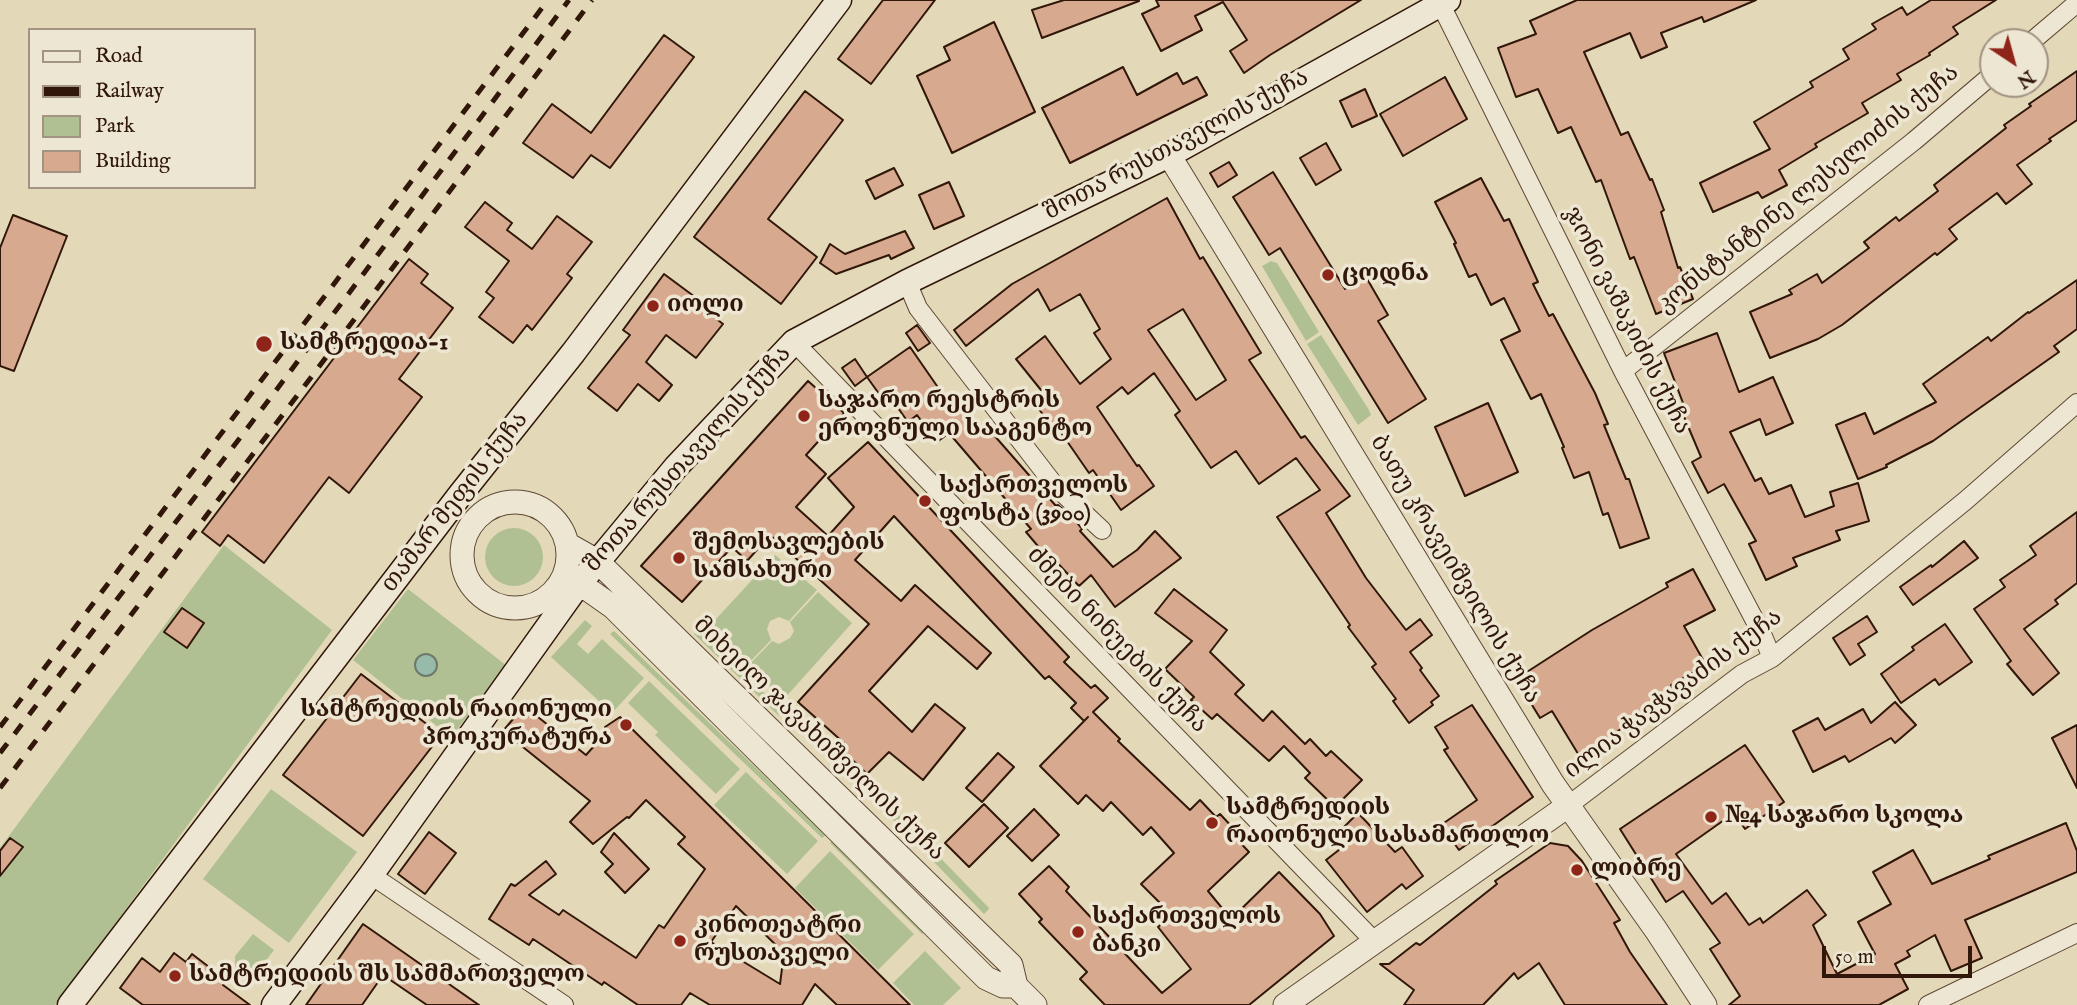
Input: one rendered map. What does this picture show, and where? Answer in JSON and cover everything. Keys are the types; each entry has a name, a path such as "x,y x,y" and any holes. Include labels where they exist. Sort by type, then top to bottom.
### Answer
{"main road":[{"name":"თამარ მეფის ქუჩა","path":"70,1005 460,495 573,353 839,0"},
{"name":"შოთა რუსთაველის ქუჩა","path":"274,1005 371,875 575,589 676,467 793,342 907,282 1170,155 1444,2"}],"street":[{"name":"ჯონი ვაშაკიძის ქუჩა","path":"1444,2 1623,370 1762,634 1772,658"},
{"path":"2048,28 2077,3"},
{"name":"კონსტანტინე ლესელიძის ქუჩა","path":"1623,370 1914,141 1979,86"},
{"name":"ბათუ კრავეიშვილის ქუჩა","path":"1170,155 1553,784 1648,918 1705,1005"},
{"path":"907,282 918,308 1056,487 1102,530"},
{"name":"ძმები ნინუების ქუჩა","path":"793,342 1375,942"},
{"name":"ილია ჭავჭავაძის ქუჩა","path":"1285,1005 1569,806 1742,674 1772,658 1965,501 2077,403"},
{"path":"460,495 497,505 522,502 546,511 555,520 563,531 567,544 566,570 553,593 542,601"},
{"path":"461,562 466,533 479,516 497,505"},
{"path":"441,523 471,586 491,603 504,608 530,606 575,589"},
{"name":"მიხეილ ჯავახიშვილის ქუჩა","path":"567,544 597,561 1011,965 1016,986 1035,1005"},
{"name":"მიხეილ ჯავახიშვილის ქუჩა","path":"575,589 586,588 613,607 986,978 1003,986 1016,986"},
{"path":"371,875 564,1005"},
{"path":"1928,1005 2077,933"}],"green space":[{"path":"1271,261 1277,263 1319,332 1306,341 1262,266"},
{"path":"1321,335 1369,410 1371,415 1358,425 1307,344"},
{"path":"514,528 535,536 543,557 535,578 514,586 493,578 485,557 493,536"},
{"path":"224,545 332,630 55,1005 0,1005 0,848"},
{"path":"775,555 817,590 789,621 779,617 770,621 767,629 771,640 746,666 706,630"},
{"path":"408,589 507,666 451,737 353,660"},
{"path":"818,592 852,623 784,699 747,667 772,641 779,644 790,638 794,631 790,622"},
{"path":"585,620 592,626 577,644 588,654 602,639 644,678 612,713 551,657"},
{"path":"695,628 783,711 779,716 694,634"},
{"path":"614,631 826,835 822,838 610,634"},
{"path":"649,681 740,769 716,794 655,735 658,732 628,703"},
{"path":"794,714 888,804 989,908 984,914 885,811 789,719"},
{"path":"746,772 818,841 787,874 714,805"},
{"path":"271,789 357,852 289,943 203,879"},
{"path":"833,839 926,930 922,934 830,843"},
{"path":"830,851 914,934 878,970 795,888"},
{"path":"253,934 274,950 249,983 235,970 235,956"},
{"path":"925,951 961,988 943,1005 914,1005 893,983"}],"shaded area":[{"path":"426,654 434,657 437,665 434,673 426,676 418,673 415,665 418,657"}],"building":[{"path":"883,0 935,0 871,84 838,59"},
{"path":"1064,0 1139,1 1042,38 1032,10"},
{"path":"1156,0 1361,0 1244,73 1230,51 1247,40 1223,2 1195,16 1202,30 1161,51 1142,14 1159,6"},
{"path":"1577,0 1756,0 1704,22 1702,17 1661,33 1667,47 1641,58 1630,33 1584,52 1621,135 1628,132 1650,180 1652,179 1664,210 1661,212 1678,268 1680,267 1693,299 1656,314 1634,257 1630,259 1601,180 1596,182 1571,127 1558,133 1538,89 1516,97 1498,48 1536,34 1530,21"},
{"path":"1931,0 1996,0 1953,27 1958,34 1929,53 1930,55 1897,74 1901,80 1862,103 1868,113 1815,144 1817,147 1779,170 1787,185 1762,198 1758,192 1713,212 1700,183 1770,149 1754,122 1813,87 1810,82 1849,59 1843,49 1876,29 1872,24 1902,7 1907,15"},
{"path":"994,22 1035,112 952,153 917,76 950,60 944,47"},
{"path":"664,35 694,57 610,168 591,155 573,178 523,143 552,104 591,133"},
{"path":"1123,67 1137,95 1177,73 1183,84 1197,77 1207,95 1070,163 1042,108"},
{"path":"2077,71 2077,120 2017,165 2032,184 2006,204 1997,193 1949,229 1957,239 1842,325 1818,339 1770,358 1750,312 1792,294 1789,290 1817,274 1822,283 1869,248 1864,242 1896,217 1899,221 1938,191 1934,185 2006,128 2004,125 2031,106 2029,104 2038,98 2049,98 2049,90"},
{"path":"1445,77 1467,119 1403,156 1380,114"},
{"path":"1365,89 1377,116 1352,127 1340,101"},
{"path":"805,91 843,120 768,219 817,257 781,304 694,237"},
{"path":"1326,143 1341,170 1316,185 1300,158"},
{"path":"1229,162 1237,175 1218,187 1210,173"},
{"path":"894,168 903,185 875,199 866,181"},
{"path":"1273,172 1345,289 1366,277 1388,315 1378,321 1426,399 1388,423 1280,248 1269,255 1233,197"},
{"path":"1481,178 1504,221 1509,219 1538,282 1533,284 1549,316 1553,314 1595,393 1608,424 1604,425 1626,479 1629,479 1649,538 1620,548 1608,513 1603,515 1589,472 1574,478 1541,394 1531,399 1501,340 1520,331 1504,298 1491,305 1476,274 1469,277 1454,244 1456,243 1435,202"},
{"path":"949,182 964,216 934,229 919,195"},
{"path":"1167,198 1200,259 1203,257 1261,353 1249,360 1301,438 1305,436 1350,496 1326,513 1366,578 1406,630 1420,619 1432,635 1410,652 1439,696 1431,702 1433,705 1409,723 1393,701 1396,699 1372,667 1376,664 1348,627 1350,625 1277,517 1320,490 1296,458 1259,484 1236,451 1211,468 1175,415 1180,411 1154,373 1128,394 1122,387 1097,407 1154,486 1121,510 1093,470 1089,473 1060,431 1057,433 1038,408 1049,400 1016,359 1045,336 1080,384 1111,359 1094,333 1100,329 1080,294 1050,311 1038,289 966,346 954,330 1012,284","holes":["1183,309 1226,380 1196,400 1148,330"]},
{"path":"485,202 512,223 507,230 532,249 557,216 592,242 567,274 572,278 532,330 527,325 513,343 479,317 494,298 486,292 509,261 465,227"},
{"path":"13,215 67,236 14,371 0,366 0,248"},
{"path":"905,231 914,248 891,259 889,255 836,274 820,263 830,244 845,254"},
{"path":"409,259 428,274 421,283 453,308 399,379 422,397 349,493 329,477 264,563 228,535 220,546 202,532"},
{"path":"664,274 695,297 693,301 723,324 696,358 666,335 646,362 672,385 659,401 638,384 617,411 588,388 630,335 623,330"},
{"path":"2077,280 2077,329 2054,346 2059,352 1933,441 1886,465 1887,467 1858,479 1836,425 1865,413 1874,434 1936,402 1923,384 1988,337 1991,341 2028,312"},
{"path":"917,325 930,343 918,351 906,333"},
{"path":"1717,333 1739,392 1773,377 1793,423 1766,435 1760,419 1730,432 1755,481 1761,478 1769,494 1791,485 1805,517 1834,506 1830,492 1858,483 1869,521 1836,531 1840,540 1793,558 1797,566 1766,580 1749,544 1756,541 1724,484 1708,493 1692,462 1701,457 1679,405 1683,403 1664,353"},
{"path":"910,347 946,399 950,396 977,433 986,426 1056,506 1074,519 1082,529 1080,531 1113,567 1137,550 1155,531 1181,558 1115,607 1091,575 1079,586 1051,556 1048,558 1026,532 1031,529 949,433 937,442 917,415 908,422 888,394 882,398 867,377"},
{"path":"855,359 867,377 855,386 842,368"},
{"path":"808,381 844,413 806,455 826,474 796,507 828,536 854,507 828,478 868,442 1069,657 1064,662 1091,688 1095,685 1108,698 1093,712 1120,739 1118,741 1190,810 1200,800 1216,817 1220,814 1234,829 1231,833 1249,852 1208,891 1231,919 1279,872 1320,914 1334,936 1249,1005 1105,1005 1080,979 1087,972 1039,922 1042,919 1019,894 1049,866 1069,887 1066,891 1162,993 1191,969 1158,927 1172,915 1141,884 1174,853 1151,827 1143,835 1111,802 1103,811 1086,795 1078,804 1040,766 1088,717 1084,721 1071,708 1076,703 1049,676 1045,679 894,516 855,560 901,601 915,585 991,653 977,669 928,626 869,691 912,732 935,704 965,728 923,780 889,752 867,774 840,748 844,743 798,702 869,624 770,535 747,561 732,547 682,602 641,566"},
{"path":"1488,403 1518,472 1465,496 1435,427"},
{"path":"2077,512 2077,583 2055,600 2058,604 2024,629 2059,673 2033,695 2007,664 2011,661 1974,609 2005,587 2000,580 2036,555 2030,546"},
{"path":"1964,541 1978,558 1913,605 1900,587 1931,565 1932,567"},
{"path":"1693,569 1715,610 1684,626 1706,665 1671,685 1673,689 1657,700 1659,703 1612,735 1613,737 1580,757 1552,711 1540,718 1516,679 1592,630 1668,587 1666,583"},
{"path":"1174,589 1227,630 1210,652 1244,685 1235,694 1263,721 1272,711 1305,744 1310,739 1326,756 1331,751 1362,780 1335,807 1305,778 1310,773 1284,746 1269,761 1217,714 1212,719 1191,700 1194,697 1165,669 1192,641 1155,613"},
{"path":"182,608 204,623 187,648 164,632"},
{"path":"1867,616 1877,632 1858,644 1865,655 1850,665 1833,638"},
{"path":"1945,624 1972,662 1939,685 1935,679 1901,703 1881,674 1914,650 1912,647"},
{"path":"361,674 441,735 363,836 283,775"},
{"path":"1895,702 1916,725 1895,743 1891,738 1849,762 1845,756 1813,772 1793,731 1818,718 1825,730 1863,709 1871,723"},
{"path":"1472,705 1533,797 1459,850 1441,825 1477,800 1444,750 1448,748 1435,727"},
{"path":"524,706 586,755 604,735 605,727 620,717 910,1005 837,1005 815,984 802,1005 710,1005 690,993 681,1005 638,1005 604,982 602,985 533,939 529,945 489,919 511,884 515,886 546,861 556,874 529,895 559,915 563,910 636,958 659,925 664,928 705,869 678,844 685,837 646,800 629,818 593,844 570,822 590,801 503,731","holes":["736,906 784,953 780,984 711,942"]},
{"path":"2077,725 2077,788 2052,738"},
{"path":"1745,745 1784,802 1745,829 1734,813 1676,854 1712,904 1726,893 1749,925 1760,918 1763,923 1807,890 1826,915 1813,925 1837,974 1875,954 1858,922 1891,904 1873,872 1913,850 1932,884 1990,859 1988,856 2066,823 2077,851 2077,872 1965,920 1982,958 1951,971 1935,935 1907,951 1910,956 1895,964 1908,989 1879,1005 1729,1005 1740,996 1710,949 1720,943 1683,891 1666,902 1620,829"},
{"path":"998,753 1014,767 982,802 966,788"},
{"path":"984,804 1008,828 969,867 945,843"},
{"path":"1034,809 1059,835 1032,861 1007,836"},
{"path":"1358,813 1395,852 1402,847 1423,876 1406,889 1402,884 1367,912 1326,860 1344,846 1335,836"},
{"path":"429,832 456,853 425,894 398,874"},
{"path":"614,833 649,869 625,893 605,872 613,864 601,852"},
{"path":"10,838 23,847 0,876 0,851"},
{"path":"1550,843 1568,846 1582,861 1620,920 1614,923 1630,952 1667,1005 1565,1005 1539,963 1518,979 1514,973 1483,1005 1404,1005 1414,990 1380,964 1389,964 1416,943 1420,945 1497,884 1495,881"},
{"path":"363,924 479,1005 427,1005 383,975 362,1005 306,1005"},
{"name":"სამტრედიის შს სამმართველო","path":"174,953 186,962 192,954 226,980 223,985 250,1005 143,1005 120,988 142,958 160,972"}],"railway":[{"path":"0,727 548,0"},
{"path":"0,753 569,0"},
{"path":"0,788 592,0"}],"place":[{"name":"ცოდნა","path":"1328,275"},
{"name":"იოლი","path":"653,306"},
{"name":"სამტრედია-1","path":"264,344"},
{"name":"საჯარო რეესტრის ეროვნული სააგენტო","path":"804,416"},
{"name":"საქართველოს ფოსტა (3900)","path":"925,501"},
{"name":"შემოსავლების სამსახური","path":"679,558"},
{"name":"სამტრედიის რაიონული პროკურატურა","path":"626,725"},
{"name":"№4 საჯარო სკოლა","path":"1711,817"},
{"name":"სამტრედიის რაიონული სასამართლო","path":"1212,823"},
{"name":"ლიბრე","path":"1577,870"},
{"name":"საქართველოს ბანკი","path":"1078,932"},
{"name":"კინოთეატრი რუსთაველი","path":"680,941"},
{"name":"სამტრედიის შს სამმართველო","path":"175,976"}]}
